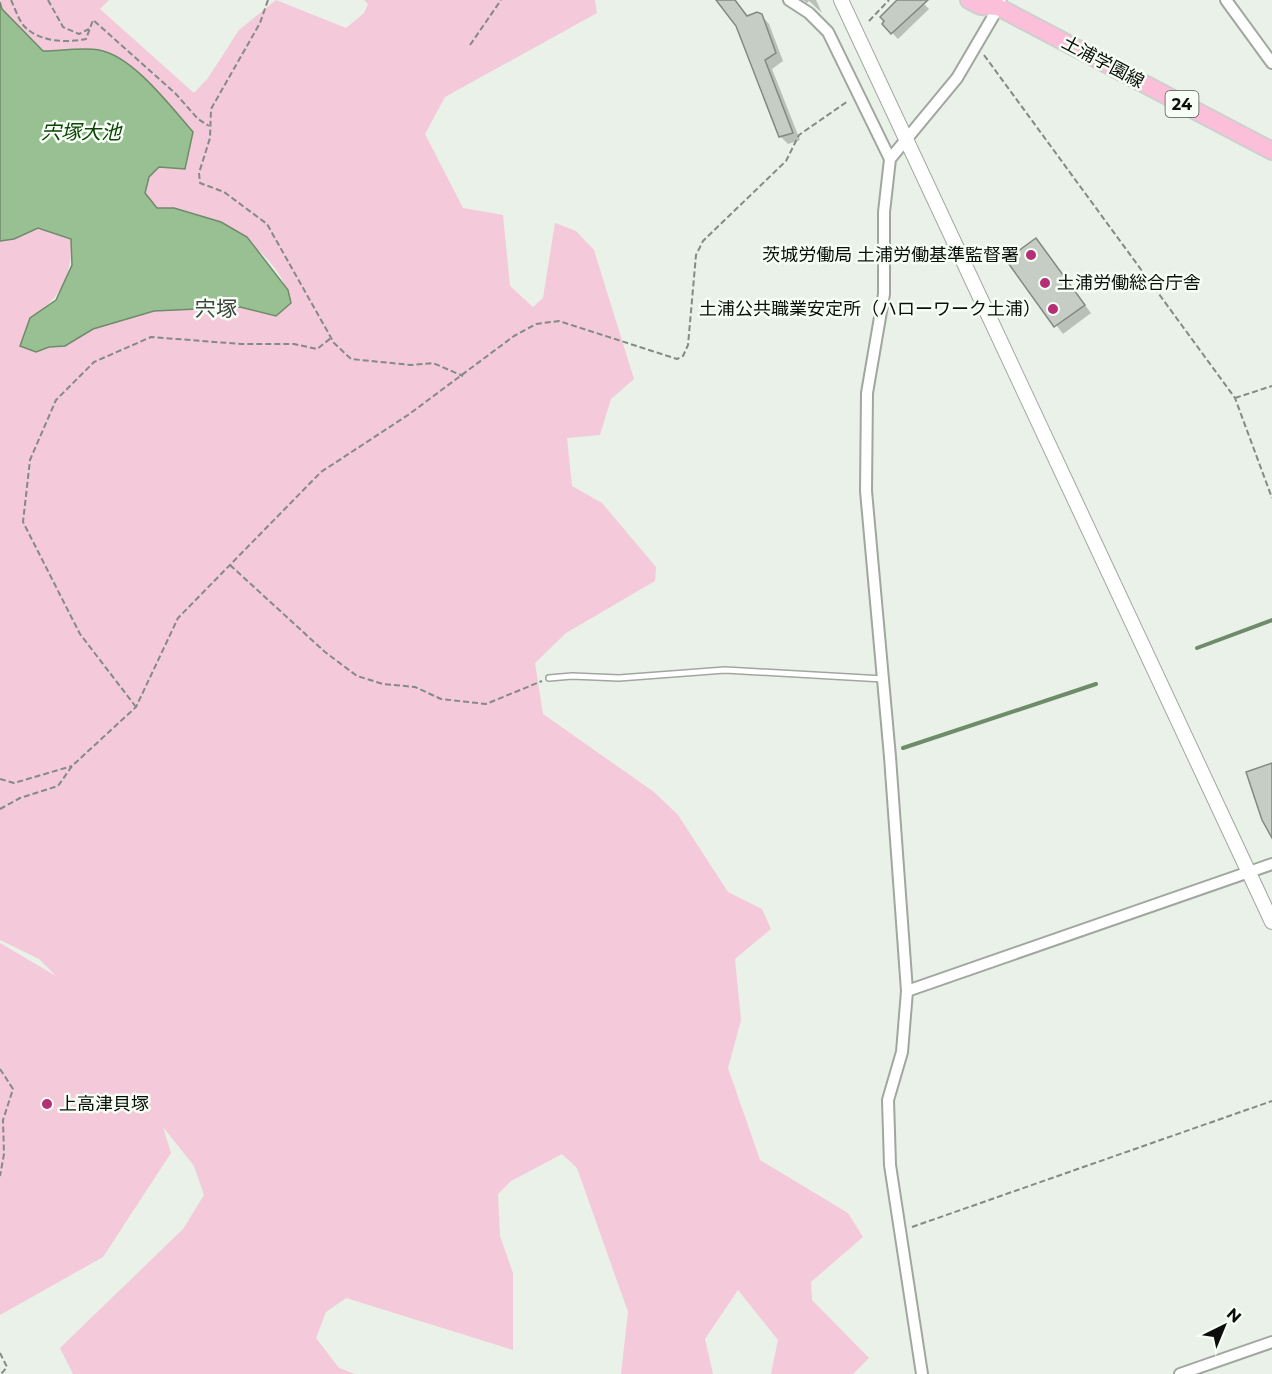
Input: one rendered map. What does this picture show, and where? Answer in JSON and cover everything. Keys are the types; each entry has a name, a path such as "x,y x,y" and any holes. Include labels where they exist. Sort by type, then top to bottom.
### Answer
{"main road":[{"name":"土浦学園線","path":"969,0 981,6 998,2 1272,151"}],"street":[{"path":"789,0 809,13 828,32 890,159"},
{"path":"841,0 1272,922"},
{"path":"1226,0 1272,63"},
{"path":"922,1374 890,1165 888,1100 902,1052 907,991 884,679 864,464 867,393 884,294 884,212 890,159 905,138 957,78 978,47 998,2"},
{"path":"907,991 1272,864"},
{"path":"1179,1374 1272,1342"}],"lane":[{"path":"549,678 572,676 619,678 725,670 884,679"}],"path":[{"path":"11,0 24,26 40,36 68,42 86,39 93,20 175,93 198,119 209,126"},
{"path":"48,0 63,27 79,34 89,29"},
{"path":"268,0 260,23 211,109 210,138 199,173 200,183 224,192 267,224 331,338 351,359 411,365 433,363 463,376"},
{"path":"470,45 501,0"},
{"path":"869,21 889,0"},
{"path":"978,47 1235,398 1272,498"},
{"path":"0,809 20,798 58,786 72,766 136,707 178,618 321,472 348,457 463,376 514,336 536,324 559,321 677,359 683,356 688,345 696,255 703,241 786,161 799,135 849,100 861,96"},
{"path":"136,707 80,634 23,522 30,460 56,400 94,362 151,337 241,344 294,344 317,349 331,338"},
{"path":"1235,398 1272,386"},
{"path":"230,565 325,652 357,676 383,684 415,687 441,699 486,704 549,678"},
{"path":"0,779 14,783 72,766"},
{"path":"0,1069 12,1089 3,1120 4,1154 0,1176"},
{"path":"899,1231 1272,1101"},
{"path":"0,1353 7,1367 1,1374"}],"shaded area":[{"path":"0,0 109,0 100,9 194,93 208,78 239,30 276,0 346,28 364,13 368,4 364,0 595,0 597,13 445,97 425,134 463,208 503,215 510,286 533,307 543,298 555,223 576,231 594,250 634,379 611,399 600,435 567,438 572,486 602,503 656,567 655,581 566,633 535,663 543,714 654,792 678,815 728,892 762,909 771,929 735,959 741,1020 728,1068 760,1160 848,1213 863,1237 811,1282 812,1300 869,1358 853,1374 771,1374 778,1340 738,1290 705,1339 713,1374 621,1374 628,1312 577,1168 562,1154 511,1181 498,1194 500,1236 513,1273 513,1350 346,1298 326,1312 316,1338 339,1368 355,1374 73,1374 60,1348 183,1229 204,1195 194,1166 163,1127 171,1153 103,1257 0,1315 0,943 56,976 39,959 0,940 0,241 14,239 38,228 71,239 70,264 63,285 50,302 30,318 36,352 49,347 65,346 93,329 153,311 240,307 276,316 291,303 284,283 273,265 239,235 198,215 157,208 145,193 149,177 159,167 186,169 193,132 150,84 138,72 112,54 92,49 43,51 1,9"}],"water":[{"name":"宍塚大池","path":"0,2 2,9 43,51 92,49 112,54 138,72 163,97 193,132 185,169 159,167 149,177 145,193 157,208 174,208 221,222 247,237 288,290 291,303 276,316 240,307 154,311 93,329 65,346 49,347 36,352 20,346 30,318 56,300 72,265 71,239 38,228 14,239 0,241"}],"building":[{"path":"716,0 735,0 747,16 757,12 762,14 776,53 765,60 793,133 779,137 736,26"},
{"path":"897,0 928,0 891,34 882,24 884,21 880,17"},
{"name":"土浦労働総合庁舎","path":"1036,238 1085,305 1054,327 1006,260"},
{"path":"1272,763 1272,838 1262,820 1246,772"}],"waterway":[{"path":"1197,648 1272,620"},
{"path":"903,748 1096,684"}],"place":[{"name":"茨城労働局 土浦労働基準監督署","path":"1031,255"},
{"name":"土浦労働総合庁舎","path":"1045,283"},
{"name":"土浦公共職業安定所（ハローワーク土浦）","path":"1053,309"},
{"name":"上高津貝塚","path":"47,1104"}],"district":[{"name":"宍塚","path":"216,308"}]}
